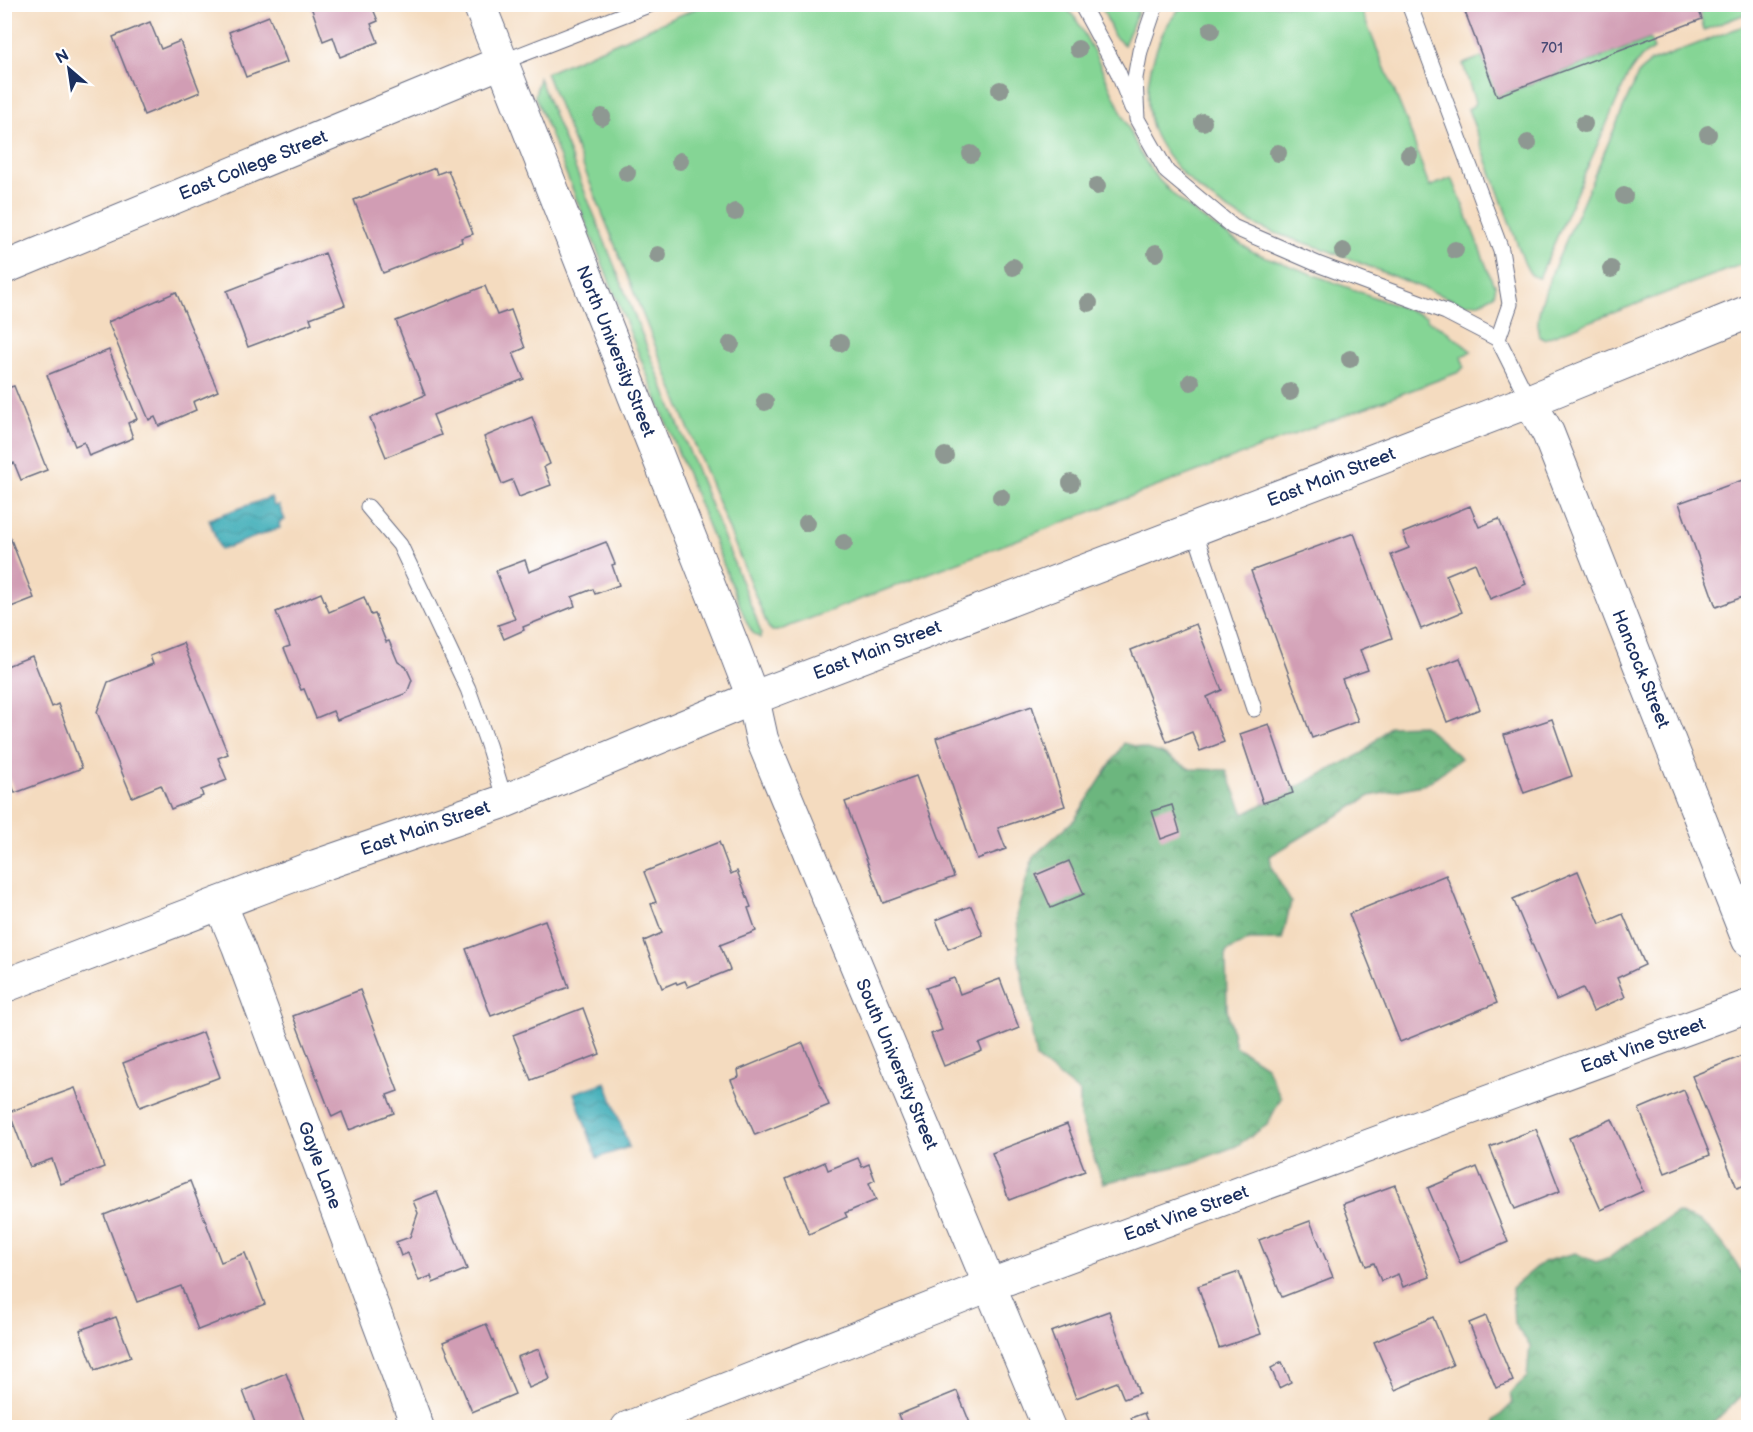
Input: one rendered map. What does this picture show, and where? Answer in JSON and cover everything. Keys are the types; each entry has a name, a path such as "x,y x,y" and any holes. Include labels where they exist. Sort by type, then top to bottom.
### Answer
{"street":[{"name":"North University Street","path":"478,4 753,698"},
{"name":"East College Street","path":"4,268 502,62"},
{"name":"East Main Street","path":"4,986 317,866 505,801 753,698 1529,401 1749,312"},
{"name":"Hancock Street","path":"1529,401 1548,433 1749,940"},
{"name":"South University Street","path":"753,698 762,739 1049,1428"},
{"name":"Gayle Lane","path":"220,903 418,1428"},
{"name":"East Vine Street","path":"627,1428 990,1285 1749,1006"}],"lane":[{"path":"502,62 651,4"},
{"path":"1081,4 1118,72 1137,119 1167,172 1233,227 1320,265 1446,312 1498,339 1529,401"},
{"path":"1137,119 1135,78 1140,51 1156,4"},
{"path":"1409,4 1502,250 1510,304 1498,339"},
{"path":"368,507 400,545 468,689 505,801"},
{"path":"1194,529 1254,709"}],"green space":[{"path":"706,4 1064,5 1076,19 1094,52 1140,153 1156,177 1177,198 1199,216 1253,252 1427,317 1427,320 1444,329 1471,351 1462,357 1464,367 1459,372 772,631 768,627 546,73"},
{"path":"1101,5 1132,5 1138,12 1124,45 1114,36"},
{"path":"1183,5 1359,5 1409,127 1429,187 1452,178 1493,283 1496,285 1494,295 1479,303 1464,304 1329,251 1273,232 1226,209 1185,176 1173,163 1155,135 1148,102 1149,76 1159,41 1166,27"},
{"path":"1715,5 1748,5 1748,13 1704,30 1699,11"},
{"path":"1748,24 1748,262 1544,339 1539,336 1539,313 1551,275 1639,72 1651,62"},
{"path":"1650,39 1654,49 1641,57 1628,75 1539,278 1533,276 1524,262 1468,109 1475,102 1463,64 1482,57 1498,96"},
{"path":"539,78 756,618 761,633 760,638 753,633 747,623 535,96"},
{"path":"1423,725 1461,758 1426,784 1370,796 1270,856 1272,869 1291,902 1282,940 1249,940 1226,952 1227,1009 1235,1046 1266,1066 1281,1098 1267,1125 1236,1146 1191,1163 1103,1183 1080,1117 1080,1093 1036,1058 1019,959 1017,912 1033,857 1075,819 1124,743 1161,753 1190,769 1226,770 1244,814 1363,753 1390,726"},
{"path":"1677,1213 1700,1222 1709,1229 1730,1254 1746,1281 1748,1289 1748,1390 1709,1427 1494,1427 1495,1420 1512,1404 1510,1393 1527,1377 1530,1345 1514,1324 1512,1288 1543,1262 1575,1253 1596,1262 1610,1257 1634,1239"}],"water":[{"path":"271,497 274,506 279,505 285,520 279,523 280,528 220,550 209,519"},
{"path":"606,1082 629,1147 597,1158 574,1093"}],"building":[{"path":"310,4 371,4 378,21 371,24 378,42 340,57 333,37 323,41"},
{"path":"1462,4 1715,5 1699,11 1702,19 1497,96"},
{"path":"269,16 287,62 246,77 229,32"},
{"path":"150,22 161,49 180,41 200,92 144,115 113,37"},
{"path":"435,168 437,174 448,170 473,234 461,238 462,242 383,273 354,200"},
{"path":"325,253 345,305 310,318 312,323 248,347 227,291"},
{"path":"485,286 497,315 511,310 525,348 513,353 524,379 433,415 441,435 386,457 370,418 425,395 396,321"},
{"path":"176,292 218,391 193,402 196,410 159,426 155,417 149,420 108,322"},
{"path":"109,350 137,419 128,423 133,438 89,456 84,442 75,446 47,375"},
{"path":"14,386 47,470 21,480 14,463 4,467 4,389"},
{"path":"532,417 550,464 544,467 551,485 519,497 512,480 502,484 484,437"},
{"path":"1748,478 1748,595 1716,607 1679,503"},
{"path":"1470,506 1479,527 1499,519 1526,584 1490,599 1475,563 1446,575 1462,612 1421,629 1391,555 1409,548 1403,533"},
{"path":"8,532 34,598 11,607 9,601 4,603 4,533"},
{"path":"1354,533 1392,638 1360,650 1368,670 1342,679 1358,721 1312,738 1251,571"},
{"path":"606,542 615,564 612,565 619,585 595,594 593,589 572,597 575,606 523,627 524,630 504,639 498,625 515,619 496,571 525,560 529,572"},
{"path":"321,593 329,612 364,597 371,615 375,614 386,642 389,641 398,662 406,667 412,680 407,693 337,720 333,711 316,718 304,689 301,690 284,648 290,646 276,612"},
{"path":"1196,624 1222,690 1207,697 1224,742 1200,751 1192,732 1167,742 1131,650"},
{"path":"183,643 228,754 218,758 227,780 201,790 203,796 171,809 161,785 132,797 97,712 108,682 153,664 150,656"},
{"path":"32,656 52,707 58,704 82,768 15,793 4,764 4,667"},
{"path":"1460,658 1480,709 1447,722 1427,671"},
{"path":"1032,706 1065,806 998,828 1006,849 977,859 936,738"},
{"path":"1552,719 1572,776 1524,793 1504,735"},
{"path":"1269,724 1293,793 1263,803 1240,734"},
{"path":"916,776 954,877 883,903 845,802"},
{"path":"1172,805 1180,832 1161,839 1152,811"},
{"path":"719,842 731,874 737,871 751,907 748,908 756,931 720,945 730,970 688,987 685,981 662,988 644,941 662,933 651,904 656,902 644,872"},
{"path":"1069,861 1084,894 1051,908 1036,875"},
{"path":"1578,871 1600,924 1623,914 1645,965 1617,978 1625,997 1593,1011 1583,988 1556,1000 1513,899"},
{"path":"1446,875 1497,1003 1400,1042 1349,914"},
{"path":"971,906 983,935 948,949 936,920"},
{"path":"545,920 569,987 491,1016 466,949"},
{"path":"954,978 960,994 1000,979 1019,1028 979,1044 982,1051 944,1066 931,1034 942,1030 926,988"},
{"path":"360,990 398,1091 387,1095 394,1113 349,1130 342,1112 332,1117 293,1016"},
{"path":"583,1008 600,1054 531,1080 513,1035"},
{"path":"203,1032 220,1077 140,1107 123,1063"},
{"path":"803,1043 829,1105 755,1135 731,1080 739,1077 738,1070"},
{"path":"1742,1056 1748,1071 1748,1184 1737,1188 1692,1076"},
{"path":"75,1088 104,1167 61,1184 52,1159 30,1167 9,1112"},
{"path":"1684,1090 1710,1155 1665,1173 1639,1109"},
{"path":"1612,1119 1643,1191 1601,1210 1569,1138"},
{"path":"1067,1124 1085,1171 1009,1200 992,1153"},
{"path":"1536,1129 1560,1191 1515,1209 1490,1147"},
{"path":"858,1158 862,1167 869,1164 875,1180 869,1183 876,1200 845,1213 847,1217 809,1234 786,1179 825,1162 828,1170"},
{"path":"1477,1167 1508,1242 1460,1263 1428,1188"},
{"path":"190,1181 221,1262 245,1253 265,1304 198,1330 181,1286 137,1302 104,1215"},
{"path":"1395,1185 1430,1277 1403,1287 1398,1274 1381,1281 1374,1263 1366,1266 1343,1204"},
{"path":"437,1192 467,1269 433,1283 431,1276 419,1281 408,1253 401,1256 396,1242 410,1237 418,1213 413,1201"},
{"path":"1310,1221 1333,1277 1282,1297 1259,1240"},
{"path":"1239,1272 1261,1334 1219,1348 1198,1286"},
{"path":"1109,1311 1139,1393 1124,1399 1117,1382 1076,1398 1051,1332"},
{"path":"1486,1316 1513,1381 1496,1388 1469,1323"},
{"path":"116,1317 131,1357 95,1370 80,1330"},
{"path":"1433,1317 1453,1365 1395,1390 1374,1342"},
{"path":"486,1324 515,1394 472,1412 443,1342"},
{"path":"539,1349 550,1379 529,1388 517,1357"},
{"path":"1282,1362 1291,1382 1279,1388 1271,1368"},
{"path":"286,1373 307,1428 257,1428 243,1391"},
{"path":"957,1391 972,1428 904,1428 898,1415"},
{"path":"1144,1413 1150,1428 1135,1428 1131,1418"}]}
